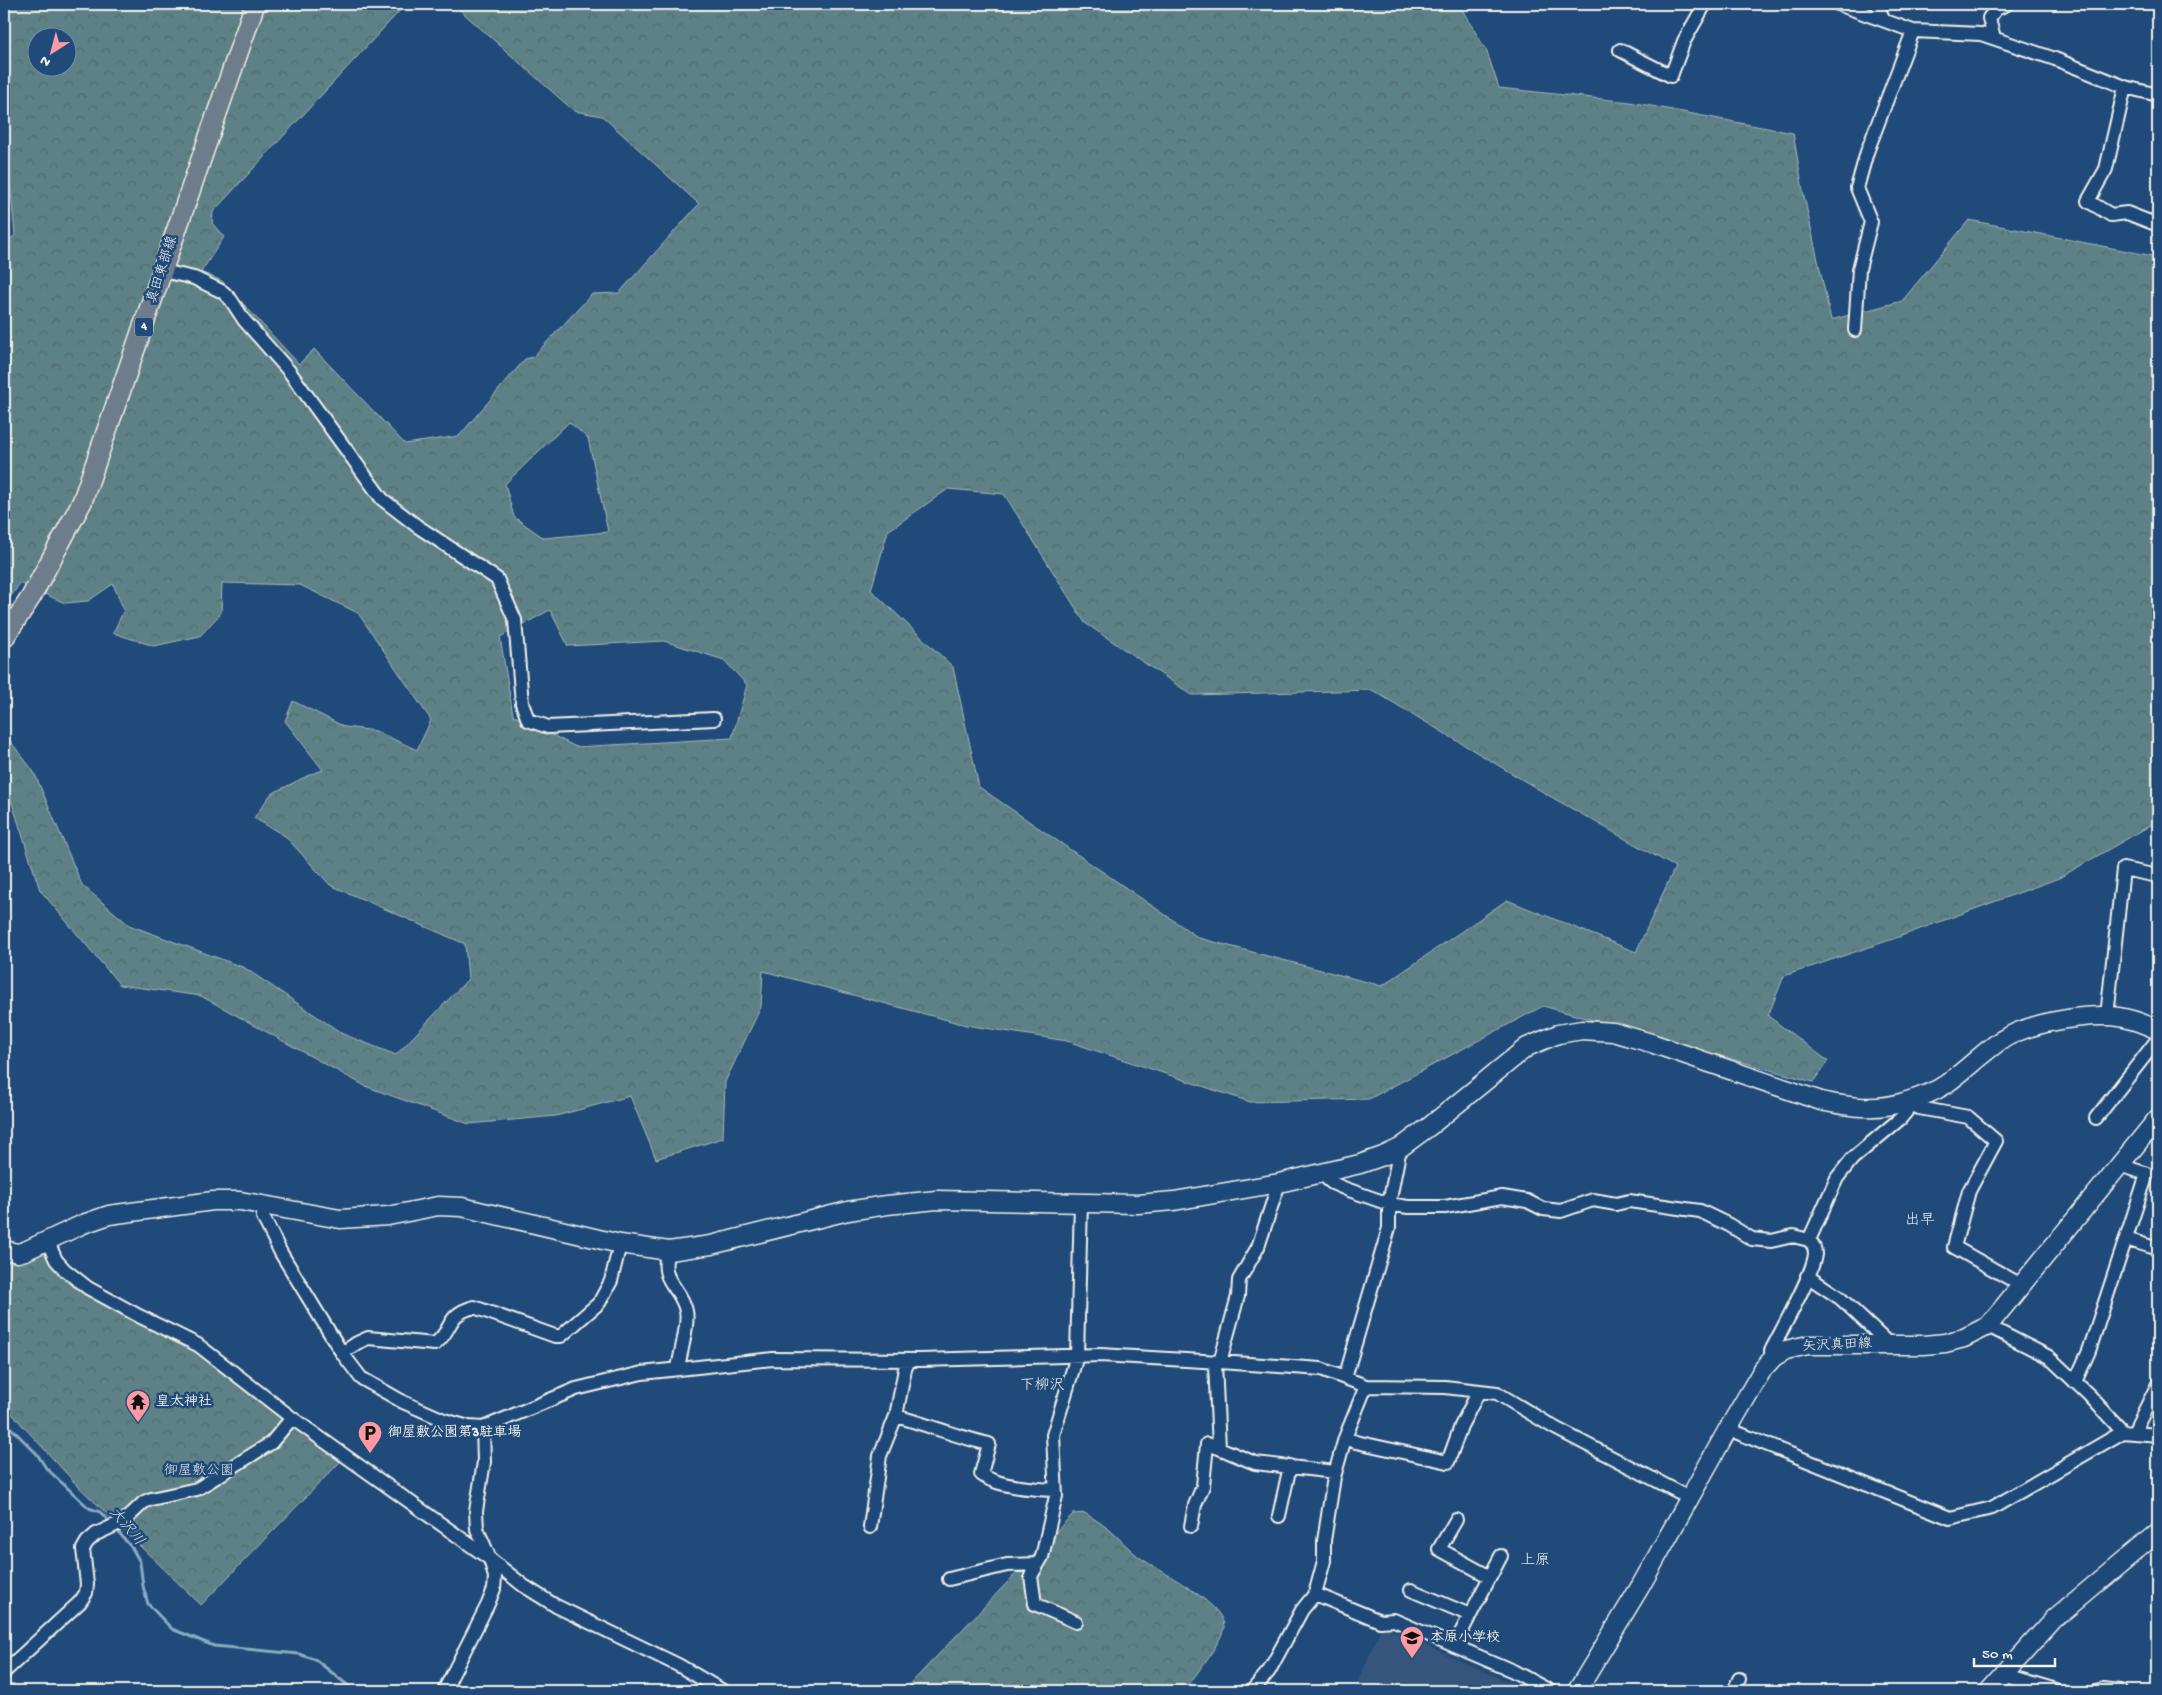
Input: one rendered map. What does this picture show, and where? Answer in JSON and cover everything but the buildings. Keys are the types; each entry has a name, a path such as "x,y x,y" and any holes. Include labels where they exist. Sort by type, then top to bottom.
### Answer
{"main road":[{"name":"真田東部線","path":"4,638 31,596 82,502 255,4"}],"street":[{"path":"1620,50 1671,76 1684,41 1705,4"},
{"path":"1838,4 1913,31 1981,34 2055,59 2126,87 2158,95"},
{"path":"1878,4 1883,20"},
{"path":"1994,38 1989,18 1996,9 2007,4"},
{"path":"1855,330 1860,270 1870,222 1857,188 1867,152 1913,31"},
{"path":"2126,87 2106,169 2088,201 2110,215 2127,213 2158,225"},
{"path":"163,271 194,278 223,292 231,300 244,320 289,371 382,499 416,526 497,580 515,620 522,703 528,720 548,727 714,719"},
{"path":"2108,1016 2123,869 2158,876"},
{"path":"4,1250 18,1253 48,1242 83,1224 110,1215 213,1201 240,1201 340,1219 388,1216 438,1206 462,1207 620,1244 668,1251 711,1245 848,1212 887,1205 937,1200 1138,1204 1174,1201 1279,1183 1319,1172 1360,1164 1400,1148 1454,1108 1527,1047 1558,1034 1582,1030 1612,1032 1651,1043 1821,1101 1850,1107 1868,1108 1904,1102 1945,1085 2002,1040 2045,1023 2108,1016 2127,1018 2158,1030"},
{"path":"2096,1118 2158,1039"},
{"path":"1809,1240 1837,1178 1852,1159 1901,1118 1906,1112 1904,1102"},
{"path":"1904,1102 1919,1108 1968,1117 1996,1141 1969,1191 1954,1247 2021,1286"},
{"name":"矢沢真田線","path":"1577,1691 1690,1498 1728,1429 1764,1369 1774,1358 1786,1350 1808,1346 1945,1342 1964,1338 1988,1326 2158,1118"},
{"path":"1345,1378 1389,1228 1389,1204 1400,1148"},
{"path":"2075,1382 2089,1350 2147,1174 2120,1165"},
{"path":"1319,1172 1332,1183 1389,1204 1408,1207 1445,1207 1502,1197 1527,1202 1543,1210 1553,1212 1593,1200 1616,1204 1629,1201 1700,1211 1752,1239 1771,1242 1793,1236 1809,1240 1814,1246 1815,1254 1807,1276 1771,1351 1774,1358"},
{"path":"1219,1448 1218,1362 1238,1296 1239,1280 1258,1247 1279,1183"},
{"path":"1076,1622 1035,1604 1031,1576 1044,1548 1055,1490 1053,1435 1077,1356 1081,1202"},
{"path":"263,1205 263,1217 268,1229 342,1353 361,1378 403,1402 444,1420 469,1427 483,1428 576,1389 642,1373 773,1359 909,1360 1077,1356 1218,1362 1321,1369 1366,1386 1445,1387 1497,1393 1555,1428 1690,1498"},
{"path":"2126,1239 2158,1249"},
{"path":"48,1242 56,1260 65,1270 88,1288 139,1316 198,1344 292,1418 490,1559 524,1586 556,1606 678,1666 723,1691"},
{"path":"342,1353 368,1338 435,1344 461,1310 474,1307 555,1336 561,1336 599,1303 611,1281 620,1244"},
{"path":"668,1251 665,1270 674,1289 683,1300 687,1314 678,1368"},
{"path":"1807,1276 1840,1298 1888,1344"},
{"path":"1988,1326 2049,1357 2128,1432 2158,1435"},
{"path":"870,1527 880,1456 896,1416 904,1369 909,1360"},
{"path":"1728,1429 1950,1518 1992,1508 2128,1432 2158,1384"},
{"path":"1252,1691 1269,1671 1302,1610 1315,1594 1324,1561 1324,1541 1335,1472 1345,1438 1366,1386"},
{"path":"1345,1438 1448,1462 1461,1426 1479,1391"},
{"path":"896,1416 989,1444 981,1474 986,1478 1027,1488 1055,1490"},
{"path":"4,1672 80,1602 86,1593 87,1584 83,1550 87,1542 96,1534 128,1518 138,1506 151,1499 184,1493 205,1483 271,1443 292,1418"},
{"path":"444,1691 494,1589 495,1577 490,1559 477,1529 476,1511 484,1462 483,1428"},
{"path":"1191,1526 1195,1505 1203,1486 1207,1444 1255,1463 1335,1472"},
{"path":"1279,1516 1290,1466"},
{"path":"1456,1520 1439,1549 1490,1577"},
{"path":"1989,1691 2031,1642 2072,1602 2158,1532"},
{"path":"1454,1646 1501,1556"},
{"path":"948,1579 1007,1565 1038,1564"},
{"path":"1411,1590 1470,1615"},
{"path":"1315,1594 1380,1621 1394,1620 1513,1672 1550,1691"},
{"path":"2002,1675 2052,1691"},
{"path":"1734,1691 1740,1679"},
{"path":"2094,1691 2103,1689 2121,1691"}],"shaded area":[{"name":"本原小学校","path":"1382,1626 1529,1691 1354,1691"}],"green space":[{"path":"4,4 406,4 213,212 212,223 224,237 201,272 222,281 299,364 314,349 405,444 459,436 525,359 533,357 592,294 619,293 699,204 602,116 574,111 453,4 1459,4 1487,52 1499,88 1630,102 1793,133 1804,196 1831,320 1902,301 1969,220 2158,257 2158,821 2059,878 1893,939 1784,976 1768,1016 1828,1061 1813,1082 1543,1006 1369,1099 1250,1102 1067,1041 966,1025 763,971 761,1007 725,1082 723,1138 656,1159 630,1096 556,1116 469,1124 365,1086 201,996 120,985 40,890 4,778 4,733 34,772 82,885 129,925 245,968 343,1034 396,1055 468,979 465,944 330,885 285,836 254,818 271,794 323,770 285,721 293,701 345,727 376,731 417,750 431,720 358,613 300,585 222,583 221,613 200,636 154,646 113,633 124,610 113,584 88,601 65,603 20,583 4,607 4,245 15,235 4,117","holes":["569,422 588,438 608,532 544,538 514,517 505,484","948,489 1004,494 1085,623 1192,695 1372,690 1553,798 1675,867 1636,952 1507,900 1382,986 1199,938 979,787 953,667 871,590 888,531","550,610 568,646 664,641 724,660 747,685 732,738 576,747 513,715 500,637"]},
{"name":"御屋敷公園","path":"47,1250 68,1283 113,1308 197,1349 340,1462 201,1605 76,1484 13,1415 4,1402 4,1255"},
{"path":"1085,1513 1108,1528 1139,1557 1188,1587 1213,1607 1221,1617 1224,1626 1219,1640 1184,1691 906,1691 913,1681 1073,1514"}],"waterway":[{"name":"大沢川","path":"4,1421 37,1454 46,1468 89,1508 100,1512 111,1523"},
{"name":"大沢川","path":"115,1528 132,1548 140,1562 143,1586 148,1604 172,1629 214,1646 299,1654 316,1660 355,1691"}],"place":[{"name":"皇太神社","path":"138,1423"},
{"name":"御屋敷公園第3駐車場","path":"370,1454"},
{"name":"本原小学校","path":"1412,1659"}],"district":[{"name":"出早","path":"1920,1221"},
{"name":"下柳沢","path":"1042,1386"},
{"name":"上原","path":"1535,1561"}]}
